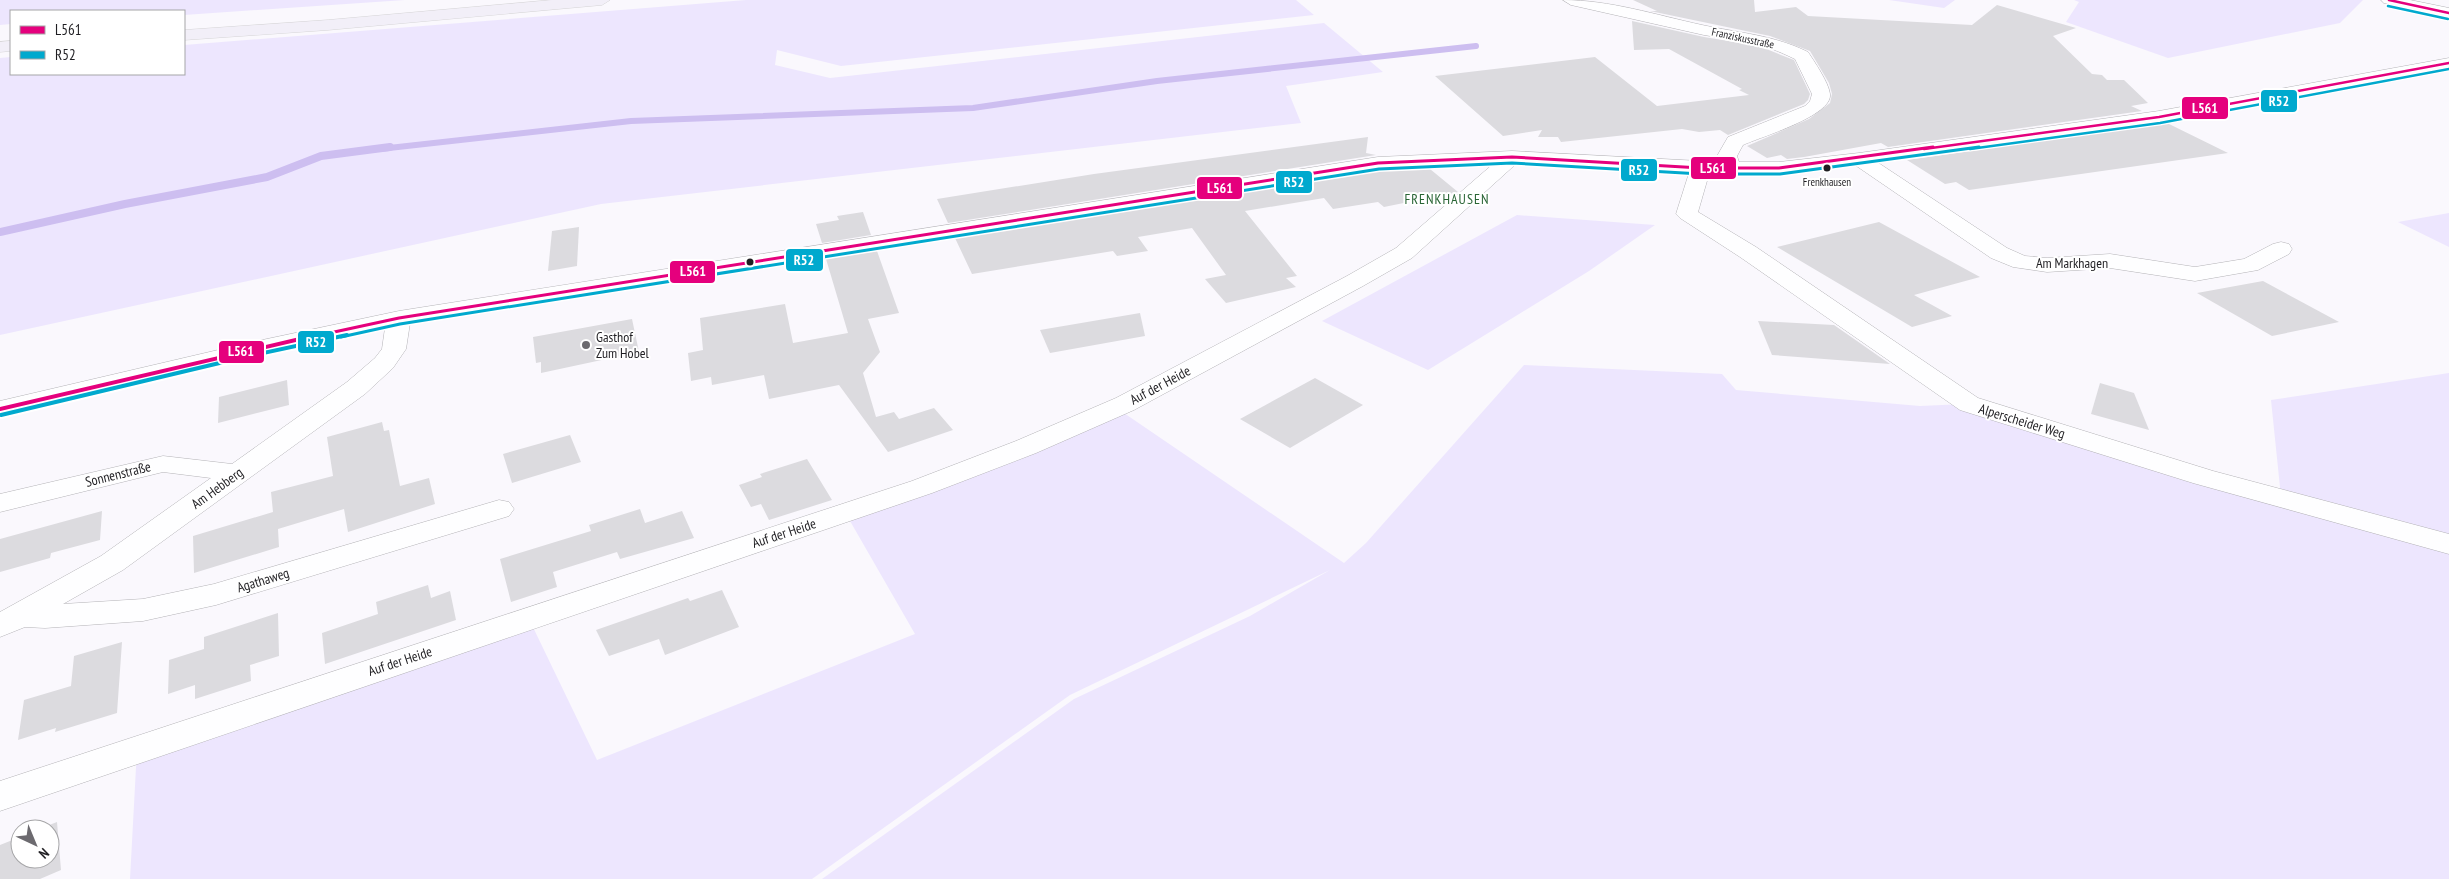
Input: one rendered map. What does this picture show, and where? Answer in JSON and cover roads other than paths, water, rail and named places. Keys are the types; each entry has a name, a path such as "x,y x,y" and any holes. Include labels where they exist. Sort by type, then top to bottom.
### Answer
{"highway":[{"path":"185,21 467,0"},
{"path":"185,35 328,25 602,0"}],"street":[{"name":"Franziskusstraße","path":"1571,0 1704,30 1763,40 1802,56 1818,86 1820,94 1819,103 1811,110 1735,141 1727,156 1731,168"},
{"path":"2389,0 2449,13"},
{"path":"0,409 248,350 399,318 1378,163 1512,157 1701,168 1779,168 1859,159 2159,117 2449,63"},
{"name":"Auf der Heide","path":"0,796 922,487 1026,447 1125,404 1404,253 1512,157"},
{"name":"Am Markhagen","path":"1859,159 2000,253 2021,262 2047,266 2110,261 2196,274 2250,265 2281,249"},
{"name":"Alperscheider Weg","path":"1701,168 1687,214 1748,252 1969,404 2203,477 2449,544"},
{"name":"Am Hebberg","path":"10,620 112,563 356,388 384,363 394,349 399,318"},
{"name":"Sonnenstraße","path":"0,503 162,464 237,473"},
{"name":"Agathaweg","path":"10,620 143,610 216,594 499,509"}],"waterway":[{"path":"380,149 631,121 973,108 1157,81 1476,46"},
{"path":"0,232 125,204 267,177 321,156 390,147"}],"place":[{"name":"Frenkhausen","path":"1827,168"},
{"name":"Gasthof Zum Hobel","path":"586,345"}],"district":[{"name":"FRENKHAUSEN","path":"1447,199"}]}
